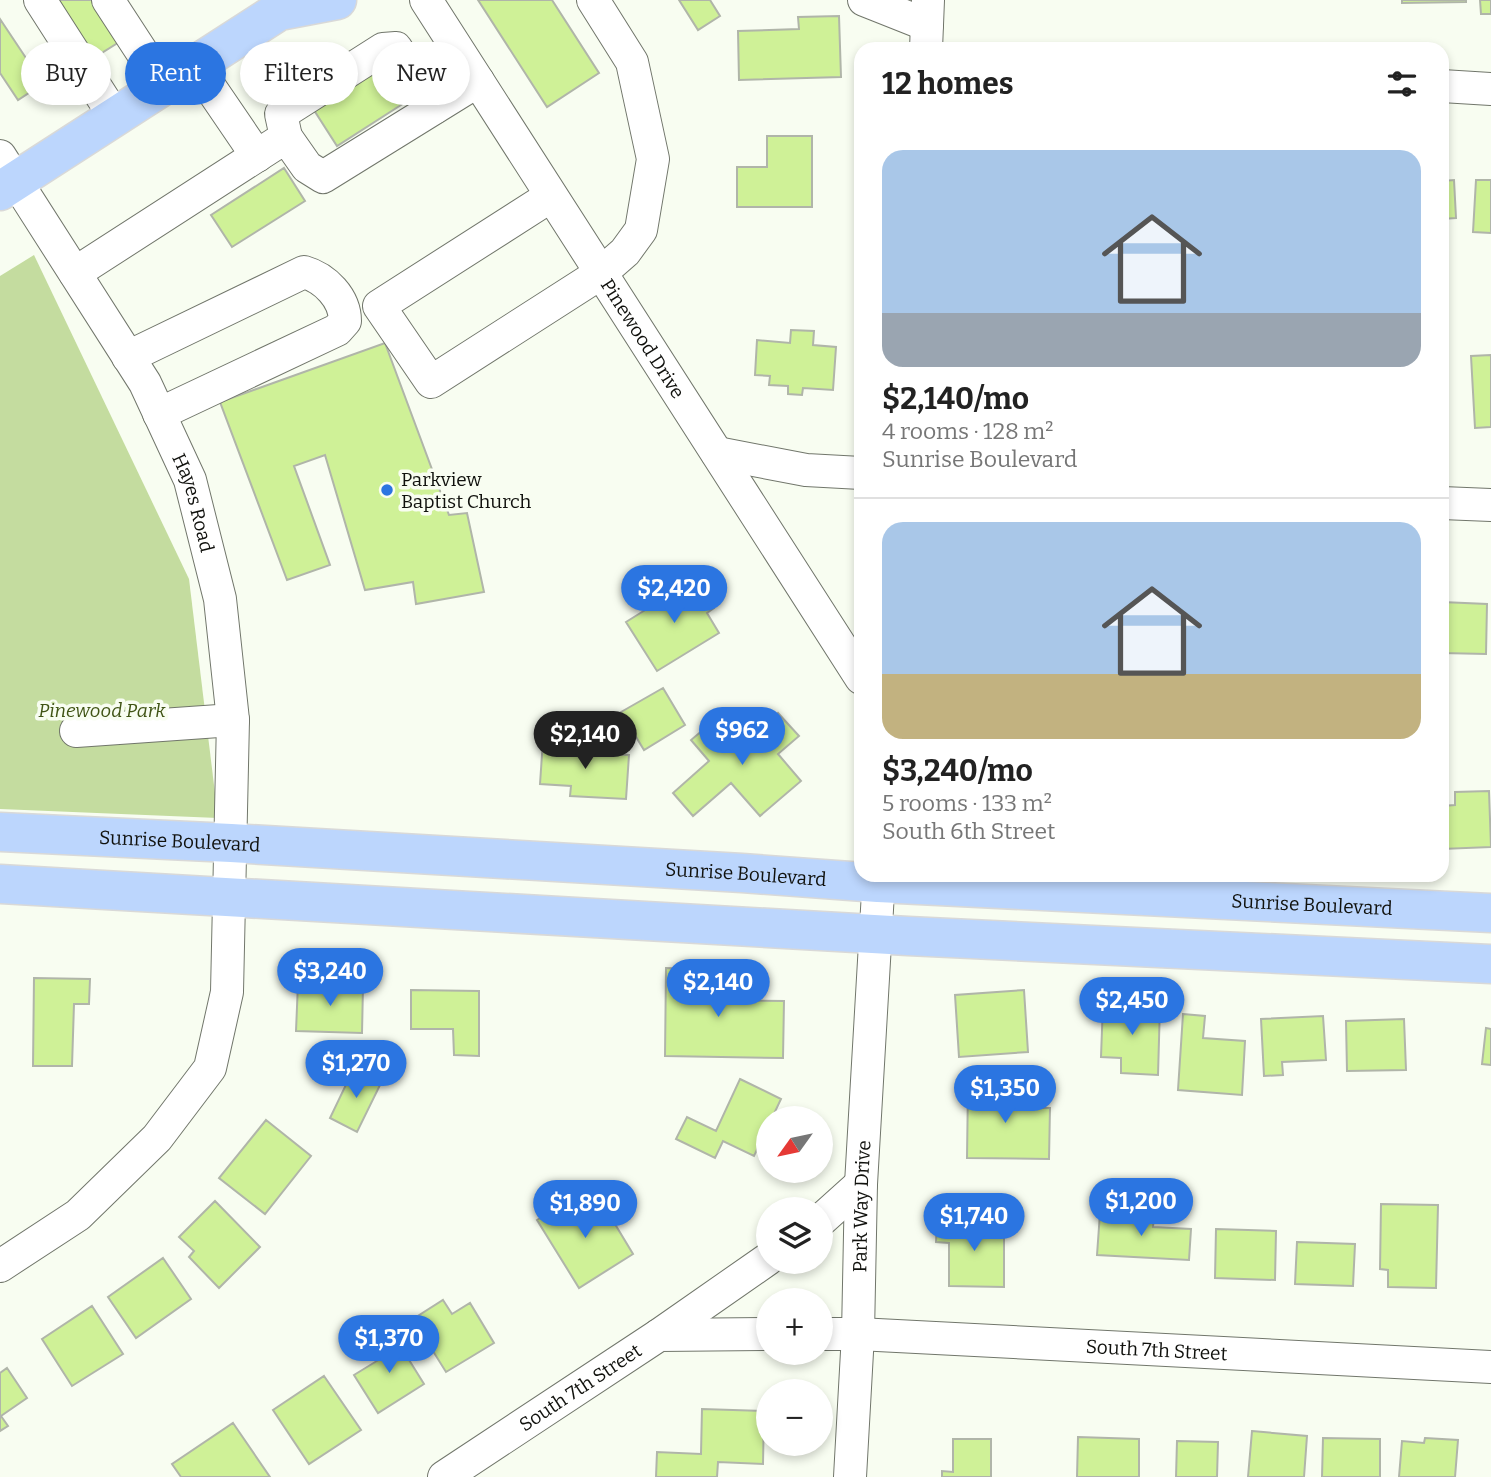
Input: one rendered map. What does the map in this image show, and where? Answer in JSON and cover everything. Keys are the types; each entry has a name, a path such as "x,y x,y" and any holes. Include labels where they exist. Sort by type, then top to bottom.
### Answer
{"main road":[{"path":"226,44 282,6 337,0"},
{"path":"5,176 134,105"},
{"name":"Sunrise Boulevard","path":"0,832 231,842 854,878"},
{"name":"Sunrise Boulevard","path":"931,882 1491,914"},
{"path":"0,884 874,934 1491,964"}],"street":[{"path":"40,0 115,117"},
{"path":"108,0 135,42"},
{"name":"Pinewood Drive","path":"426,0 854,667"},
{"path":"379,306 430,382 601,273 625,252 640,230 653,159 632,62 593,0"},
{"path":"864,0 927,25"},
{"path":"434,108 396,48 383,50 281,114 286,137 307,167 323,177 478,81"},
{"path":"1449,86 1491,89"},
{"path":"222,105 257,156"},
{"path":"75,273 286,137"},
{"name":"Hayes Road","path":"0,1266 78,1215 157,1138 210,1068 227,992 233,720 219,599 190,481 145,383 75,273 5,176"},
{"path":"159,414 337,330 345,321 379,306 551,195"},
{"path":"128,357 304,272 316,275 329,286 345,309 345,321"},
{"path":"717,453 806,471 854,473"},
{"path":"1449,503 1491,505"},
{"path":"76,731 233,720"},
{"name":"Park Way Drive","path":"850,1477 858,1334 861,1184 879,882"},
{"path":"833,1209 861,1184"},
{"path":"659,1335 756,1267"},
{"name":"South 7th Street","path":"444,1477 659,1335 756,1334"},
{"name":"South 7th Street","path":"833,1334 1491,1367"}],"green space":[{"name":"Pinewood Park","path":"34,255 189,579 218,818 0,809 0,276"}],"building":[{"path":"55,0 100,0 124,39 111,47 111,42 81,42"},
{"path":"478,0 552,0 599,73 547,107"},
{"path":"679,0 710,0 720,16 698,30"},
{"path":"1402,0 1466,0 1466,2 1402,3"},
{"path":"1480,0 1491,0 1491,14 1481,14"},
{"path":"839,16 841,77 739,80 738,31 799,29 798,17"},
{"path":"0,19 21,50 21,98 18,100 0,73"},
{"path":"372,69 372,105 401,105 337,146 312,107 358,105 358,78"},
{"path":"767,136 812,136 812,207 737,207 737,167 767,167"},
{"path":"284,168 305,201 232,247 211,215"},
{"path":"1449,180 1454,180 1456,218 1449,218"},
{"path":"1476,180 1491,180 1491,233 1473,232"},
{"path":"791,330 814,331 813,345 836,347 833,390 803,388 802,395 788,394 788,386 769,385 770,376 755,375 757,340 790,343"},
{"name":"Parkview Baptist Church","path":"385,343 449,515 467,513 484,592 416,604 413,582 365,590 325,455 294,466 330,565 287,580 220,402"},
{"path":"1491,355 1491,427 1475,428 1471,356"},
{"path":"695,579 714,608 707,613 719,633 657,671 626,622"},
{"path":"1449,602 1487,604 1486,654 1449,653"},
{"path":"663,688 685,725 644,750 621,712"},
{"path":"778,713 799,736 778,754 801,781 760,816 731,783 693,816 673,793 709,761 691,740 716,719 740,746"},
{"path":"543,740 567,741 567,752 629,755 626,799 570,796 571,786 540,784"},
{"path":"1489,791 1491,847 1449,849 1449,805 1455,805 1455,792"},
{"path":"666,968 726,970 725,1000 784,1001 783,1058 665,1056"},
{"path":"34,978 90,979 89,1004 74,1004 72,1066 33,1066"},
{"path":"298,983 363,986 362,1033 296,1031"},
{"path":"411,990 479,991 479,1056 454,1055 453,1029 411,1029"},
{"path":"1024,990 1028,1052 959,1057 955,995"},
{"path":"1103,1003 1160,1005 1158,1075 1121,1073 1121,1058 1101,1057"},
{"path":"1183,1014 1205,1016 1203,1038 1245,1041 1242,1095 1178,1090"},
{"path":"1323,1016 1326,1060 1282,1062 1283,1075 1264,1076 1261,1019"},
{"path":"1404,1019 1406,1070 1347,1071 1346,1021"},
{"path":"1486,1028 1491,1029 1491,1065 1482,1064"},
{"path":"354,1068 382,1081 357,1132 330,1118"},
{"path":"740,1079 781,1099 778,1106 756,1106 754,1156 723,1141 715,1158 676,1139 687,1117 716,1131"},
{"path":"968,1086 1022,1087 1021,1108 1050,1108 1049,1159 967,1158"},
{"path":"266,1120 311,1156 265,1214 219,1178"},
{"path":"576,1196 588,1216 604,1206 633,1254 579,1288 537,1220"},
{"path":"215,1201 260,1247 219,1288 189,1257 194,1251 179,1237"},
{"path":"1381,1204 1438,1205 1436,1288 1388,1287 1388,1270 1380,1269"},
{"path":"1100,1213 1154,1216 1153,1227 1191,1229 1189,1260 1097,1255"},
{"path":"937,1221 1004,1223 1004,1287 949,1286 949,1243 936,1242"},
{"path":"1216,1229 1276,1231 1275,1280 1215,1278"},
{"path":"1297,1242 1355,1244 1353,1286 1295,1284"},
{"path":"163,1258 191,1299 136,1338 108,1297"},
{"path":"443,1300 452,1314 470,1303 494,1343 446,1372 413,1319"},
{"path":"92,1306 123,1354 72,1386 42,1339"},
{"path":"391,1331 424,1384 378,1413 354,1375 385,1356 376,1340"},
{"path":"7,1368 27,1398 1,1416 8,1426 0,1431 0,1373"},
{"path":"324,1376 361,1430 309,1464 273,1410"},
{"path":"702,1409 756,1411 756,1456 763,1456 763,1464 718,1462 717,1477 656,1477 657,1452 701,1454"},
{"path":"233,1423 270,1477 181,1477 172,1464"},
{"path":"1252,1431 1307,1436 1304,1477 1248,1477"},
{"path":"1078,1437 1139,1439 1139,1477 1077,1477"},
{"path":"1323,1438 1380,1439 1380,1477 1322,1477"},
{"path":"1425,1438 1458,1440 1455,1477 1399,1477 1402,1441 1424,1443"},
{"path":"953,1439 991,1439 991,1477 942,1477 942,1471 953,1472"},
{"path":"1177,1441 1218,1442 1217,1477 1176,1477"}],"place":[{"name":"Parkview Baptist Church","path":"387,490"}]}
